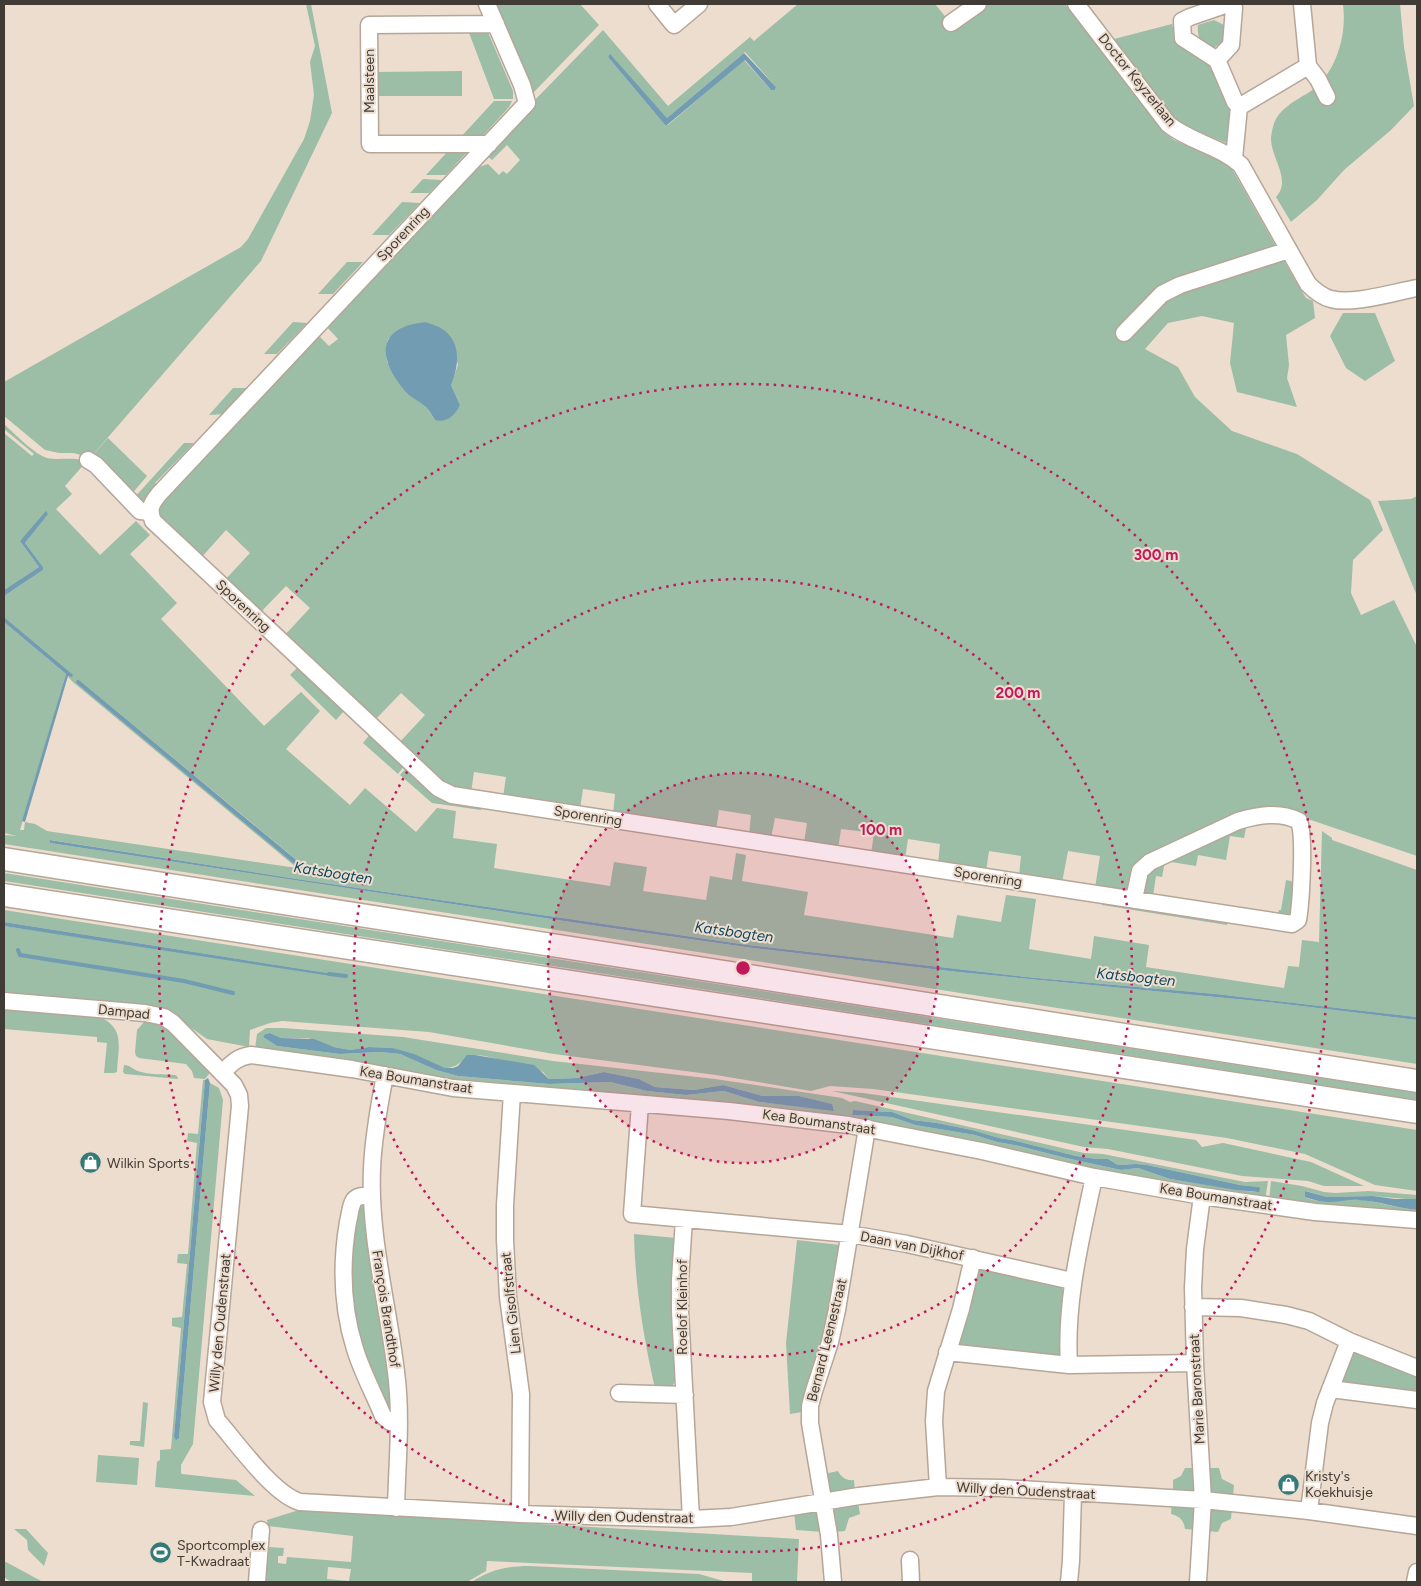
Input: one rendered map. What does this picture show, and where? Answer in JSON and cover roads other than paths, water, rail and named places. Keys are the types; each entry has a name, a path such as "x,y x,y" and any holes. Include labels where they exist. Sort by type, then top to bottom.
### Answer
{"highway":[{"path":"4,858 1417,1081"},
{"path":"4,895 1417,1112"}],"street":[{"name":"Sporenring","path":"487,4 522,85 527,103 159,494 152,504 150,512 153,521 438,788 448,794 1134,899 1295,923 1298,918 1300,905 1302,834 1299,821 1284,816 1252,817 1238,821 1150,862 1140,871 1134,899"},
{"path":"657,4 674,25 699,4"},
{"path":"951,24 978,4"},
{"name":"Doctor Keyzerlaan","path":"1076,4 1168,124 1179,132 1234,158 1241,165 1308,284 1314,291 1329,299 1344,301 1417,288"},
{"path":"1302,4 1308,66 1318,79 1327,97"},
{"name":"Maalsteen","path":"489,144 370,144 369,25 496,24"},
{"path":"1217,60 1235,102 1239,107 1234,158"},
{"path":"1239,107 1308,66"},
{"path":"1124,333 1162,294 1174,288 1289,250"},
{"name":"Sporenring","path":"88,460 140,511 150,512"},
{"name":"Dampad","path":"4,1001 146,1013 164,1017 173,1023 222,1073"},
{"name":"Kea Boumanstraat","path":"222,1073 234,1060 241,1056 251,1055 385,1075 453,1088 762,1114 867,1128 982,1151 1094,1177 1202,1196 1314,1212 1417,1220"},
{"name":"Willy den Oudenstraat","path":"222,1073 234,1085 239,1095 240,1106 212,1402 217,1420 278,1490 288,1498 300,1502 396,1508 691,1519 731,1517 859,1496 938,1487 1003,1488 1203,1500 1309,1511 1417,1526"},
{"name":"François Brandthof","path":"385,1075 373,1152 372,1195 377,1254 396,1372 398,1423 396,1508"},
{"name":"Lien Gisolfstraat","path":"512,1093 505,1206 505,1240 508,1297 521,1394 520,1514"},
{"path":"640,1104 632,1214 850,1234"},
{"name":"Bernard Leenestraat","path":"834,1582 829,1535 810,1423 810,1406 832,1334 867,1128"},
{"path":"1069,1365 1068,1335 1072,1281 1094,1177"},
{"path":"372,1195 360,1196 355,1199 352,1205 345,1242 343,1277 346,1307 355,1348 383,1416 390,1422 398,1423"},
{"name":"Marie Baronstraat","path":"1198,1582 1203,1500 1193,1307 1195,1249 1202,1196"},
{"name":"Roelof Kleinhof","path":"684,1219 680,1288 691,1519"},
{"name":"Daan van Dijkhof","path":"850,1234 907,1244 1072,1281"},
{"name":"Daan van Dijkhof","path":"938,1487 934,1407 940,1376 961,1309 973,1258"},
{"path":"1193,1307 1241,1308 1286,1314 1309,1321 1417,1368"},
{"path":"1309,1511 1320,1422 1325,1403 1349,1340"},
{"path":"948,1352 1069,1365 1195,1363"},
{"path":"1331,1389 1417,1400"},
{"path":"619,1393 684,1395"},
{"path":"1069,1582 1073,1493"},
{"path":"257,1582 261,1530"},
{"path":"910,1560 910,1582"},
{"path":"1415,1582 1417,1572"}],"water":[{"path":"744,53 776,87 775,90 771,90 745,60 667,125 665,125 608,57 610,54 667,118"},
{"path":"426,322 448,333 456,347 457,354 456,370 451,385 460,405 453,415 439,421 435,420 426,407 405,391 389,367 386,356 386,346 390,337 398,330 410,325"},
{"path":"46,511 48,514 25,543 43,567 43,570 4,596 4,590 39,567 20,541"},
{"path":"4,617 73,675 72,677 68,676 25,822 22,821 66,674 4,622"},
{"path":"77,680 318,878 311,877 292,862 76,683"},
{"path":"50,840 297,879 748,945 1026,977 1216,994 1417,1017 1417,1020 1267,1002 958,972 753,948 50,843"},
{"path":"4,922 333,974 332,976 4,926"},
{"path":"270,1033 281,1038 314,1039 334,1047 350,1050 369,1047 393,1048 414,1054 445,1068 458,1066 467,1055 475,1055 534,1065 549,1079 577,1078 604,1072 639,1079 655,1087 694,1090 723,1085 763,1096 799,1096 832,1104 834,1111 759,1102 724,1091 686,1095 647,1091 610,1082 549,1084 458,1076 436,1070 400,1054 380,1052 340,1054 277,1046 263,1037 265,1034"},
{"path":"208,1078 210,1083 179,1438 176,1440 174,1436 205,1080"},
{"path":"853,1110 892,1112 913,1120 972,1130 1076,1156 1108,1159 1118,1165 1147,1165 1240,1185 1259,1187 1260,1189 1259,1192 1236,1190 1170,1179 1138,1168 1121,1170 997,1142 975,1135 915,1125 892,1117 852,1115"},
{"path":"1305,1191 1327,1197 1373,1196 1416,1199 1417,1210 1366,1201 1335,1202 1314,1200 1305,1197"}],"waterway":[{"path":"18,950 20,955 184,981 233,993"},
{"path":"329,974 346,976"}],"place":[{"name":"Wilkin Sports","path":"91,1163"},
{"name":"Kristy's Koekhuisje","path":"1289,1484"},
{"name":"Sportcomplex T-Kwadraat","path":"161,1553"}],"water label":[{"name":"Katsbogten","path":"333,873"},
{"name":"Katsbogten","path":"734,932"},
{"name":"Katsbogten","path":"1136,977"}]}
